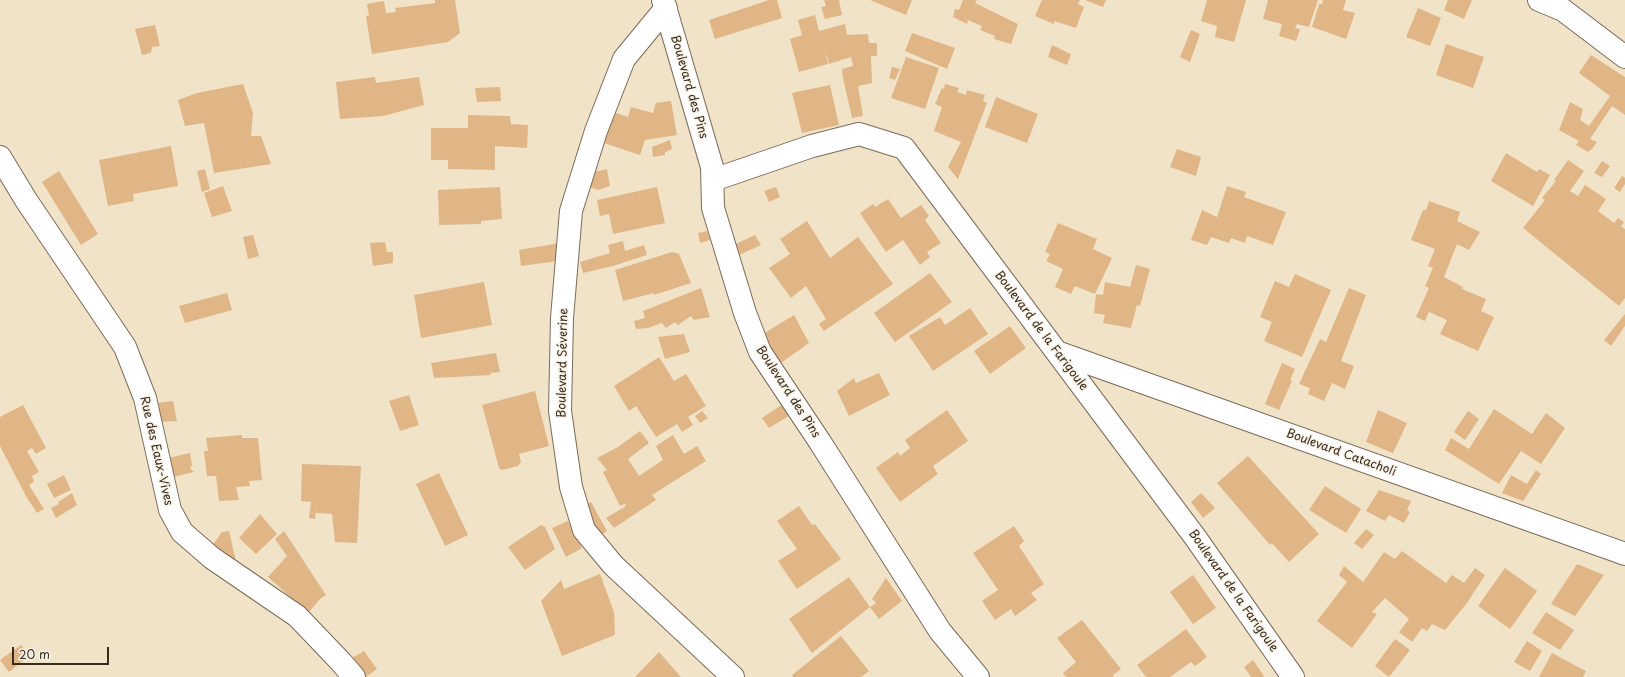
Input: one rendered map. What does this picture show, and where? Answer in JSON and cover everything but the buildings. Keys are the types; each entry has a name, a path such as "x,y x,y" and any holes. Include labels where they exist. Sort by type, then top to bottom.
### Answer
{"street":[{"path":"1539,0 1563,10 1625,57"},
{"name":"Boulevard des Pins","path":"665,4 712,167 713,208 745,313 760,352 820,442 940,631 978,677"},
{"name":"Boulevard Séverine","path":"665,4 624,59 596,131 571,211 562,318 560,410 571,487 584,530 613,565 733,677"},
{"name":"Boulevard de la Farigoule","path":"713,180 812,146 859,134 904,148 1195,537 1293,677"},
{"name":"Rue des Eaux-Vives","path":"0,157 26,200 125,347 145,398 170,510 182,532 212,558 296,616 354,677"},
{"name":"Boulevard Catacholi","path":"1057,352 1625,554"}]}
